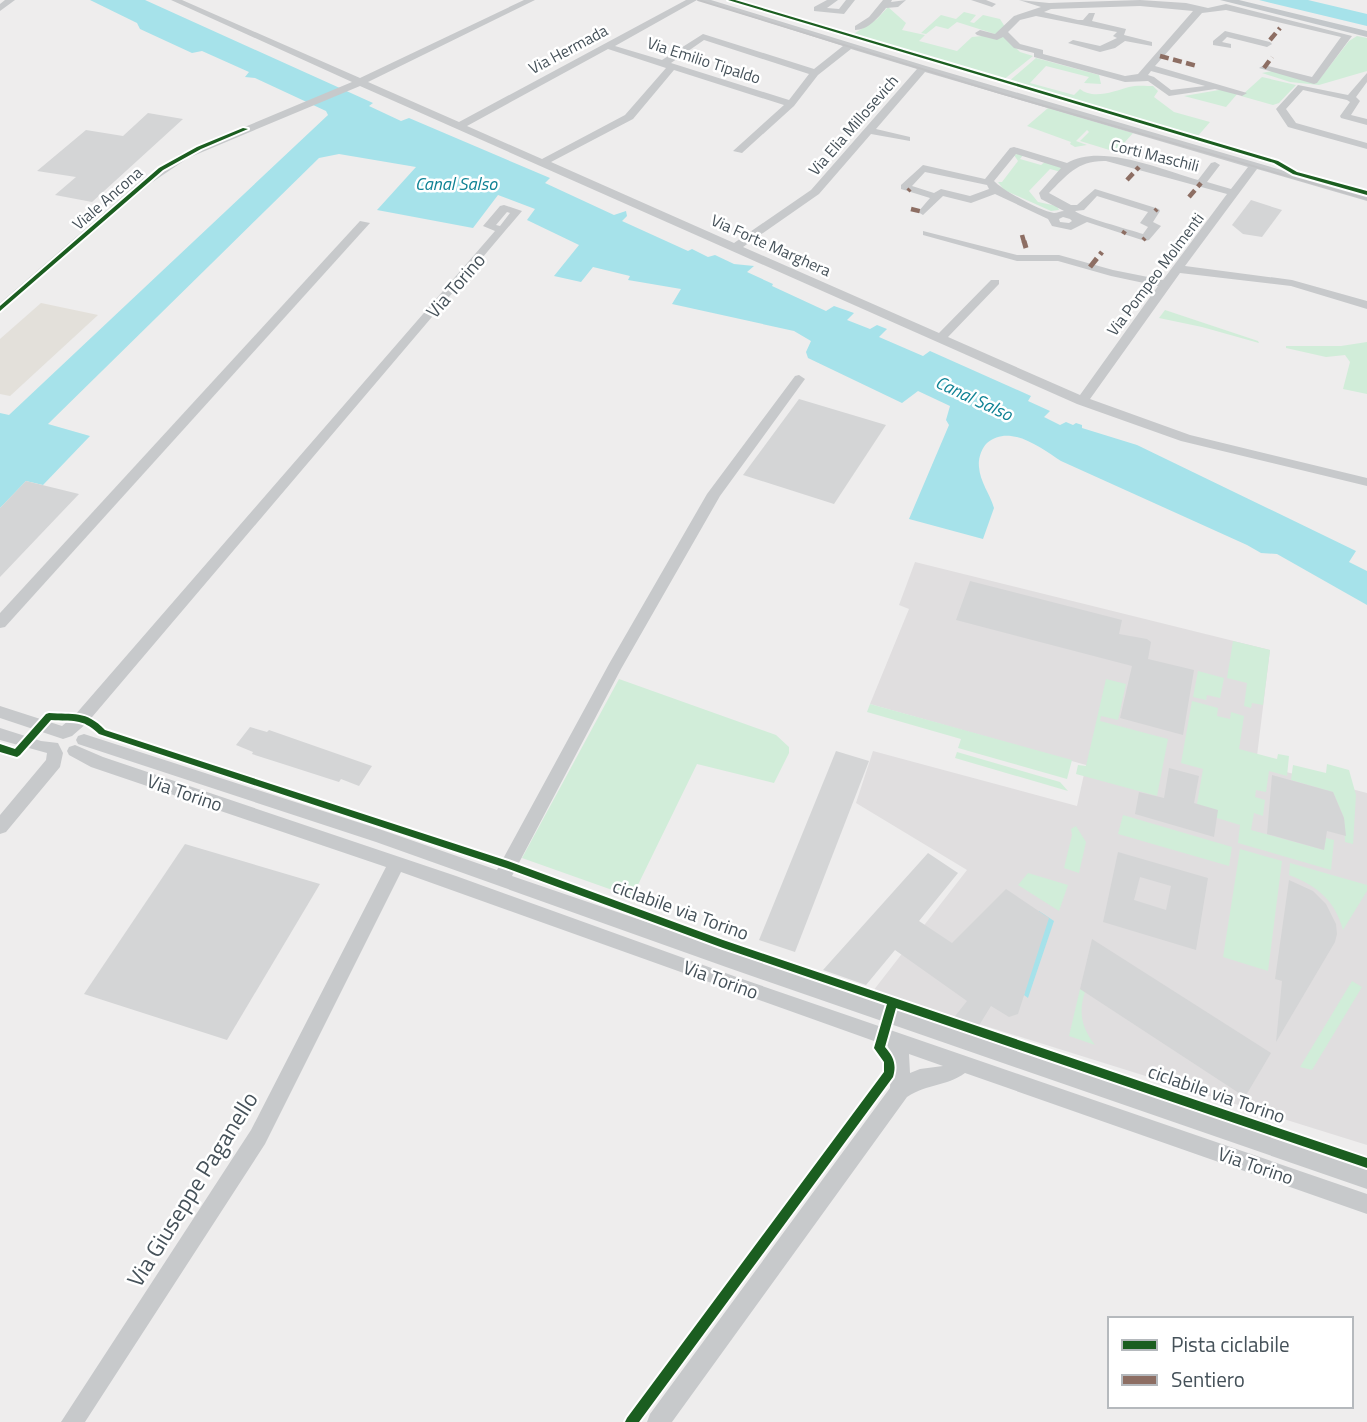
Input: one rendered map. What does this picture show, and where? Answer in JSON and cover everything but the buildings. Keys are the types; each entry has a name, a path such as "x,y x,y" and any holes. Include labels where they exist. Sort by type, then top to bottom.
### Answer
{"main road":[{"path":"1225,3 1367,34"}],"street":[{"path":"0,8 11,0"},
{"name":"Via Forte Marghera","path":"175,0 354,85 459,126 1082,401 1197,441 1367,482"},
{"name":"Viale Ancona","path":"0,309 161,169 213,142 354,85 531,0"},
{"name":"Via Hermada","path":"459,126 693,0"},
{"path":"702,0 849,46 1367,198"},
{"path":"834,0 817,9 841,12 850,0"},
{"path":"858,28 872,19 886,3 895,5 902,0"},
{"path":"975,0 992,4"},
{"path":"1023,0 1049,6"},
{"path":"980,33 997,37 1017,18 1063,3 1183,3 1199,10 1215,11 1225,3"},
{"path":"1061,55 1066,40 1102,4"},
{"path":"1141,77 1199,10"},
{"path":"1252,10 1285,21 1280,28 1344,39 1314,81 1264,68"},
{"path":"1036,13 1123,31 1114,47 1100,50 1066,40"},
{"path":"1003,32 1017,46 1040,52 1037,55 1125,79 1151,79 1169,93 1220,87"},
{"path":"1228,46 1216,43 1225,33 1267,44"},
{"path":"1205,34 1221,38"},
{"path":"542,163 629,117 667,65 703,37 815,73"},
{"path":"1121,37 1149,44"},
{"name":"Via Emilio Tipaldo","path":"607,46 791,104"},
{"path":"738,151 791,104 815,73 849,46"},
{"name":"Via Elia Millosevich","path":"735,247 814,192 923,68"},
{"path":"1150,68 1242,93"},
{"path":"1350,98 1366,80"},
{"path":"1367,122 1345,116 1355,101 1350,98 1301,87 1281,110 1293,125 1367,146"},
{"path":"869,130 906,139"},
{"path":"1055,220 993,187 923,168 905,187 971,200 993,187 1014,150 1068,167 1044,195 1073,217"},
{"name":"Corti Maschili","path":"1068,167 1080,158 1098,157 1235,193"},
{"path":"1201,183 1216,165"},
{"name":"Via Pompeo Molmenti","path":"1082,401 1131,330 1254,166"},
{"path":"1073,217 1061,240 1055,220 1058,214 1073,217 1088,219 1145,238 1156,226 1146,223 1156,211 1095,192 1073,217"},
{"path":"923,212 939,194"},
{"path":"0,623 364,223"},
{"name":"Via Torino","path":"74,735 502,230"},
{"path":"927,233 1017,258 1059,253 1111,274 1168,284"},
{"path":"940,339 1017,258"},
{"path":"1179,269 1292,283 1367,305"},
{"path":"500,879 614,668 714,494 799,379"},
{"name":"Via Torino","path":"0,712 500,879 1367,1179"},
{"path":"0,734 62,755 74,735"},
{"name":"Via Torino","path":"74,735 97,762 397,863 896,1041 1367,1204"},
{"path":"0,827 54,762 53,750"},
{"name":"Via Giuseppe Paganello","path":"72,1422 258,1137 397,863"},
{"path":"896,1041 901,1061 900,1091"},
{"path":"658,1422 900,1091 920,1078 948,1074 964,1063"}],"shaded area":[{"path":"41,303 98,315 10,396 0,394 0,339"},
{"path":"915,562 1270,650 1256,764 1367,793 1367,1145 873,991 967,870 856,803 873,751 1077,806 1086,765 870,704 909,609 899,605"}],"green space":[{"path":"888,7 906,23 902,30 925,35 919,41 957,51 972,37 1002,34 1020,52 1033,56 1002,81 852,35 877,19"},
{"path":"964,12 976,15 970,22 974,23 983,15 1000,19 1005,27 998,35 957,22 948,29 936,26 926,34 921,33 941,15 956,19"},
{"path":"1357,36 1367,38 1367,71 1319,85 1290,82 1262,73 1272,71 1318,81 1349,41"},
{"path":"1036,58 1099,75 1101,84 1084,83 1089,77 1046,66 1030,83 1074,95 1080,89 1098,94 1132,86 1153,86 1158,91 1154,97 1174,112 1210,122 1197,137 1008,82"},
{"path":"1262,77 1296,85 1279,103 1273,105 1241,96"},
{"path":"1225,89 1238,93 1226,107 1184,96"},
{"path":"1048,108 1133,133 1116,152 1080,141 1089,132 1087,130 1076,141 1087,145 1075,147 1071,142 1027,126"},
{"path":"1014,155 1023,155 1020,159 1064,168 1061,172 1050,169 1029,191 1038,202 1057,206 1059,210 1051,211 1004,190 998,182 1002,182 1018,161"},
{"path":"1165,310 1258,341 1259,343 1159,318"},
{"path":"1367,342 1367,394 1343,389 1350,362 1345,355 1326,357 1286,348 1341,346"},
{"path":"1233,641 1270,650 1263,705 1252,703 1251,708 1244,706 1247,683 1227,678"},
{"path":"1198,671 1224,678 1220,698 1207,695 1206,700 1193,697"},
{"path":"619,679 776,735 789,747 789,753 774,783 697,764 632,897 522,858"},
{"path":"1106,679 1126,684 1118,720 1101,716 1100,721 1168,739 1157,796 1076,774 1078,765 1086,766"},
{"path":"1192,701 1218,708 1217,716 1230,719 1231,712 1244,716 1239,749 1277,759 1278,754 1289,756 1287,776 1269,771 1266,792 1256,790 1255,797 1265,800 1263,816 1254,813 1251,830 1324,850 1326,838 1334,840 1331,870 1238,843 1240,825 1217,818 1197,804 1203,769 1181,763"},
{"path":"870,704 1072,760 1067,779 958,748 961,739 867,712"},
{"path":"957,752 1060,782 1068,791 955,758"},
{"path":"1327,764 1349,770 1356,795 1353,844 1345,842 1344,818 1333,792 1291,780 1293,765 1326,773"},
{"path":"1123,815 1232,847 1229,866 1118,834"},
{"path":"1076,826 1086,842 1079,873 1064,868 1071,829"},
{"path":"1240,849 1282,861 1268,971 1223,957"},
{"path":"1290,863 1367,885 1367,891 1343,930 1340,919 1324,895 1289,875"},
{"path":"1028,873 1068,885 1059,911 1018,885"},
{"path":"1352,981 1362,987 1312,1070 1300,1067"},
{"path":"1080,989 1085,992 1082,1020 1095,1045 1069,1036"}],"water":[{"name":"Canal Salso","path":"90,0 145,0 373,103 369,106 401,121 409,118 550,178 545,183 614,215 626,211 627,216 622,221 688,251 692,249 708,257 715,255 734,264 754,266 747,272 773,284 772,286 826,311 834,306 854,313 847,320 870,329 877,325 887,329 879,337 923,356 930,351 1031,396 1028,401 1050,411 1044,417 1060,425 1066,422 1073,425 1076,423 1082,425 1082,428 1137,445 1356,551 1349,562 1367,571 1367,605 1277,554 1261,553 1061,461 1016,437 996,438 987,443 980,454 980,472 994,508 983,539 909,519 949,425 946,420 950,406 918,391 902,403 808,358 806,352 811,341 794,331 672,304 681,289 628,280 630,276 593,267 581,282 554,276 579,245 527,220 535,209 498,195 473,228 377,210 416,167 339,154 319,158 48,424 90,436 43,485 26,481 0,508 0,413 9,415 328,115 326,111 255,78 245,77 249,72 202,51 192,53 140,29 137,23"},
{"path":"1259,0 1308,0 1367,14 1367,26"},
{"path":"1039,911 1054,921 1028,998 1024,995"}],"tram line":[{"path":"698,0 1000,93 1367,199"}],"marked path":[{"path":"1270,40 1280,28"},
{"path":"1160,56 1197,66"},
{"path":"1264,68 1272,57"},
{"path":"1127,180 1139,167"},
{"path":"1189,197 1201,183"},
{"path":"911,209 923,212"},
{"path":"1022,235 1026,248"},
{"path":"1090,267 1102,252"}],"cycle path":[{"path":"730,0 1276,162 1295,173 1367,193"},
{"path":"0,309 161,169 199,148 245,129"},
{"name":"ciclabile via Torino","path":"0,748 17,753 49,716 71,716 92,722 102,732 508,865 723,944 1367,1163"},
{"path":"631,1422 889,1073 889,1060 879,1048 893,1002"}]}
